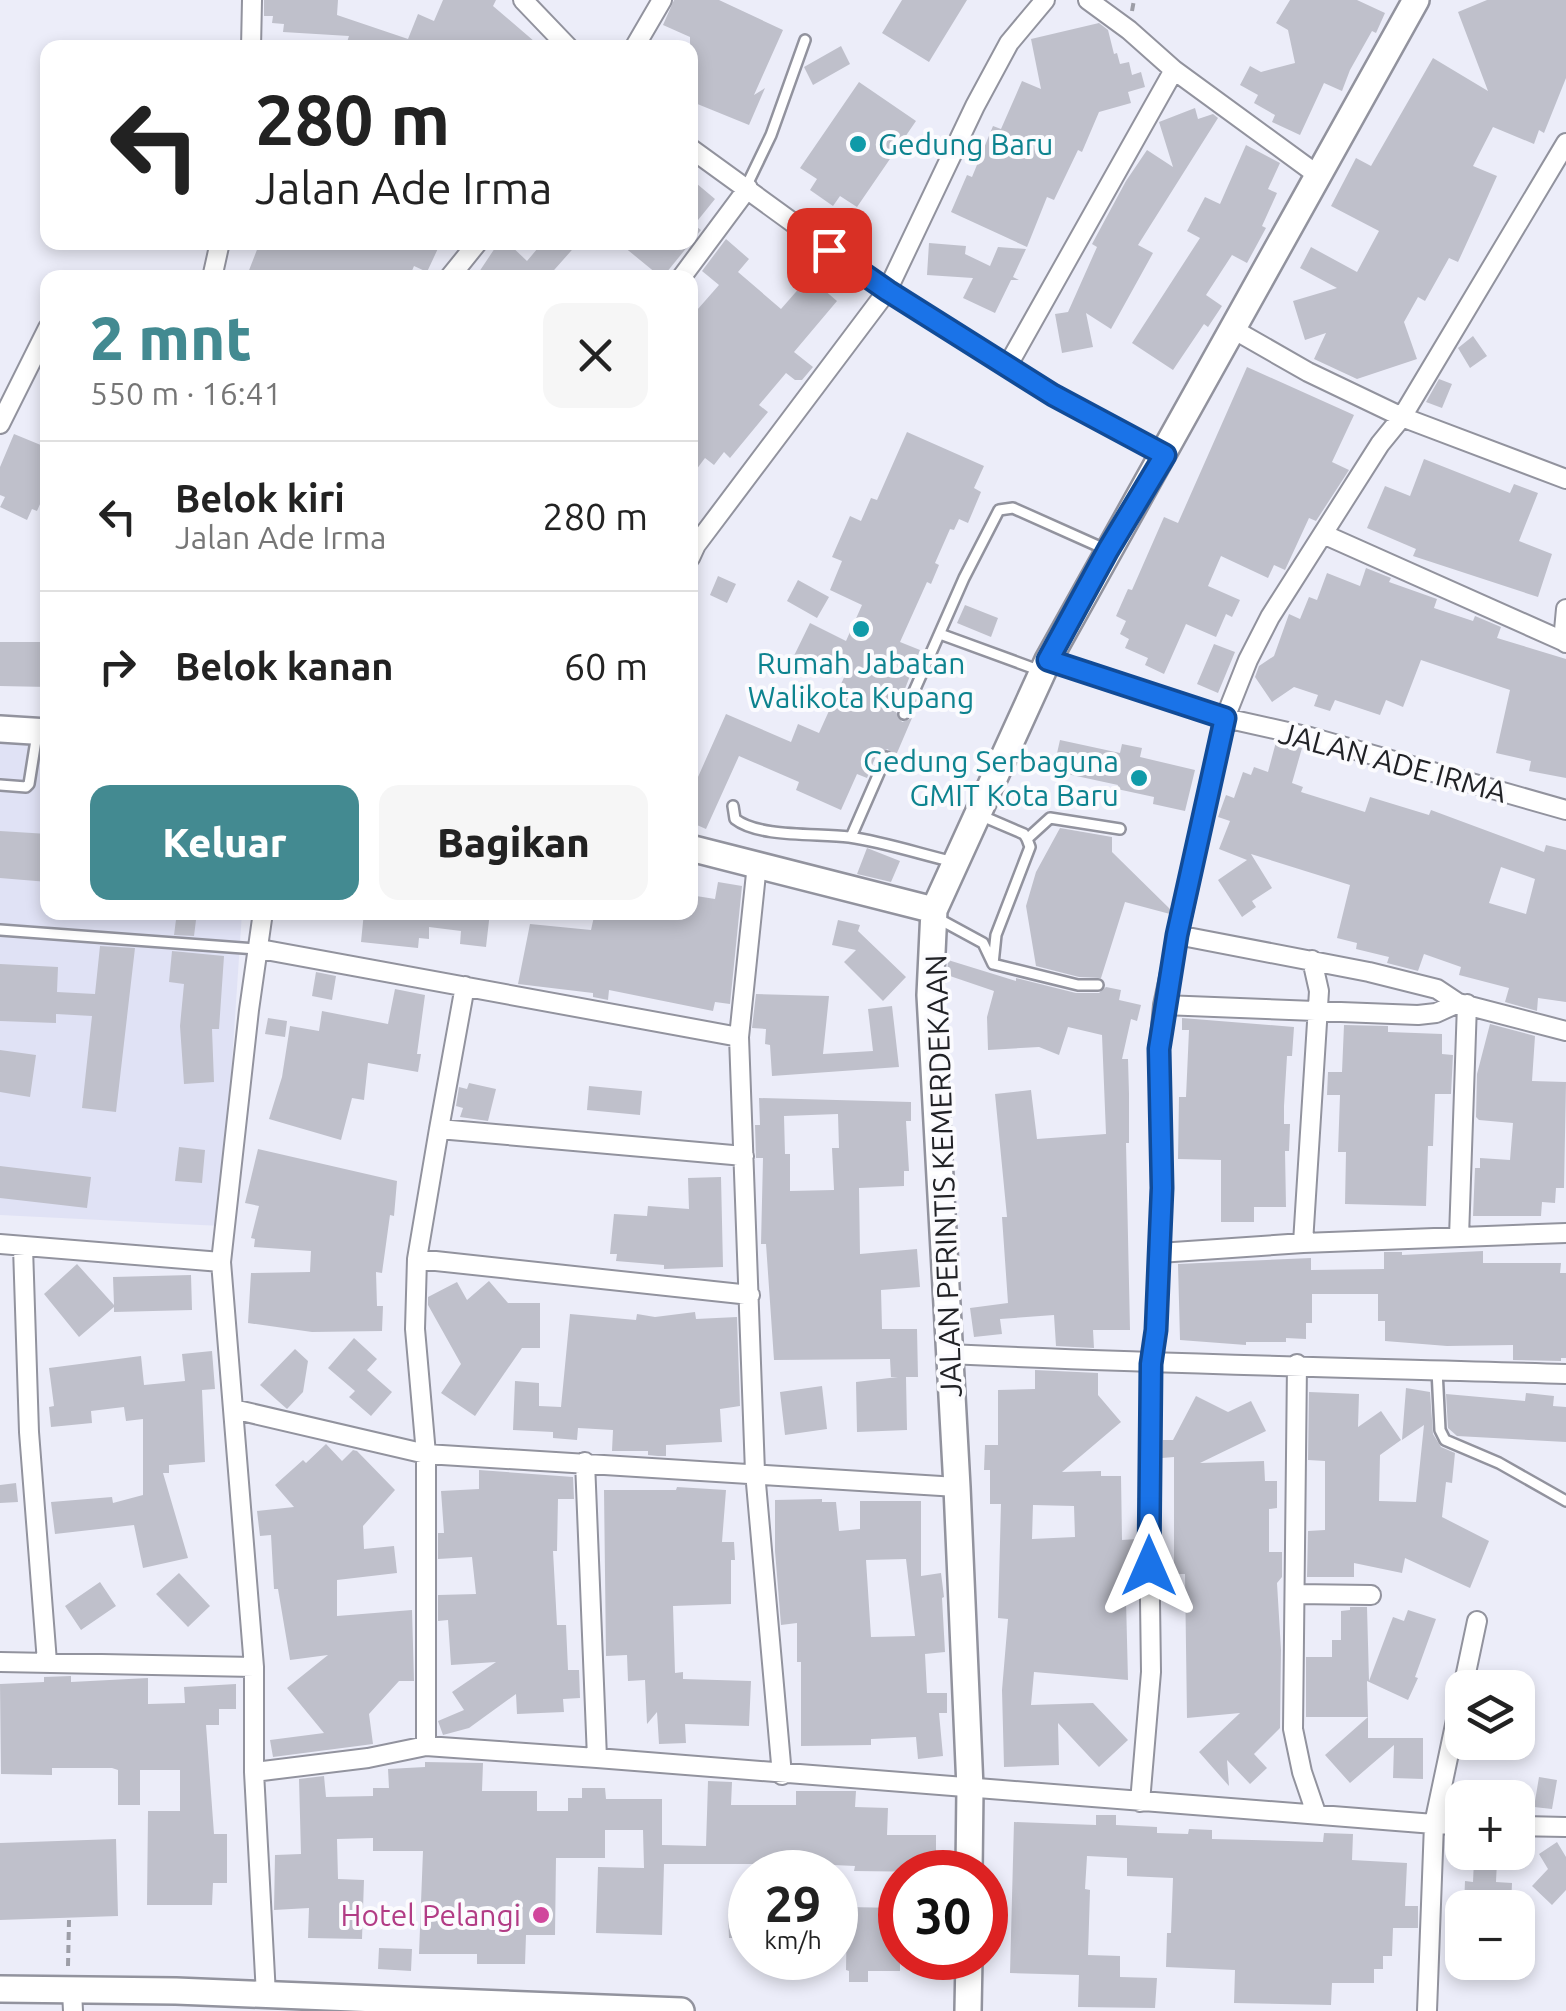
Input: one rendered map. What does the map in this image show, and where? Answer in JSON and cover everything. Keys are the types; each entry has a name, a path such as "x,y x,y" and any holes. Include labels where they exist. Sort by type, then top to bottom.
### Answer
{"main road":[{"name":"JALAN PERINTIS KEMERDEKAAN","path":"969,1850 958,1488 930,995 934,913 1046,666 1416,0"},
{"path":"0,729 40,732"},
{"path":"698,850 934,913"},
{"path":"968,2011 969,1980"},
{"path":"0,1989 72,2001 266,1995 681,2011"}],"street":[{"path":"251,40 252,0"},
{"path":"523,0 561,40"},
{"path":"639,40 662,0"},
{"path":"698,542 888,291 974,106 1009,42 1045,0"},
{"path":"1088,0 1130,30 1174,70 1319,176"},
{"path":"1008,365 1174,70"},
{"path":"1140,1802 1151,1672 1151,1364 1162,1188 1159,1049 1177,935 1225,718 1270,617 1380,444 1402,417 1566,143"},
{"path":"698,153 888,291 1053,395 1165,455"},
{"path":"687,270 747,187"},
{"path":"455,270 472,250"},
{"path":"1231,328 1308,372 1402,417 1566,479"},
{"path":"0,424 40,344"},
{"path":"1323,534 1564,642 1566,609"},
{"name":"JALAN ADE IRMA","path":"1046,666 1566,810"},
{"path":"756,864 738,1037 755,1472 782,1775"},
{"path":"263,920 249,1010 222,1262 254,1667 254,1772 266,1995"},
{"path":"1177,935 1312,960 1437,990 1463,1004 1566,1031"},
{"path":"260,949 738,1037"},
{"path":"1303,1243 1317,1011 1318,977 1312,960"},
{"path":"426,1746 426,1454 416,1329 416,1259 466,986"},
{"path":"1163,1006 1418,1015 1463,1004"},
{"path":"1459,1237 1463,1004"},
{"path":"440,1129 744,1156"},
{"path":"1159,1253 1566,1233"},
{"path":"0,1244 222,1262"},
{"path":"23,1247 29,1432 47,1662"},
{"path":"416,1259 750,1295"},
{"path":"949,1354 1151,1364 1297,1364 1566,1374"},
{"path":"1297,1364 1292,1729 1316,1814"},
{"path":"233,1409 426,1454 755,1472 958,1488"},
{"path":"585,1462 597,1758"},
{"path":"1296,1594 1371,1595"},
{"path":"1427,2011 1434,1824 1477,1621"},
{"path":"0,1662 254,1667"},
{"path":"254,1772 368,1758 426,1746 1445,1824"},
{"path":"1535,1826 1566,1827"}],"lane":[{"path":"747,187 806,40"},
{"path":"904,714 999,510 1012,508 1108,550"},
{"path":"940,634 1046,666"},
{"path":"0,786 26,788 40,740"},
{"path":"850,838 886,757"},
{"path":"734,806 735,819 740,824 850,838 957,863"},
{"path":"979,815 1024,834 1030,847 996,935 993,964"},
{"path":"1027,839 1050,818 1120,829"},
{"path":"934,913 983,943 993,964"},
{"path":"0,930 260,949"},
{"path":"993,964 1078,985 1098,985"},
{"path":"1437,1370 1444,1440 1500,1463 1566,1501"}],"path":[{"path":"70,1920 68,1963 72,2001"}],"shaded area":[{"path":"0,742 40,745 40,920 242,920 221,1226 0,1215"}],"building":[{"path":"264,0 338,0 337,15 408,39 418,14 434,21 443,0 496,0 493,6 533,40 348,40 349,36 283,32 284,24 272,23 273,16 264,16"},
{"path":"674,0 719,0 783,30 754,95 765,88 749,125 698,104 698,40 690,40 663,25"},
{"path":"902,0 967,0 929,62 882,33"},
{"path":"1290,0 1357,0 1385,13 1350,70 1342,91 1324,83 1300,135 1272,122 1275,115 1254,103 1258,95 1240,85 1250,66 1261,72 1295,63 1288,30 1276,23"},
{"path":"1487,0 1566,0 1566,78 1544,133 1539,130 1534,144 1493,127 1473,166 1497,176 1480,214 1458,262 1449,258 1425,301 1418,297 1404,322 1417,359 1357,379 1314,359 1326,333 1305,340 1293,301 1337,288 1300,268 1311,247 1357,272 1379,231 1331,206 1356,158 1371,166 1433,58 1488,91 1458,12"},
{"path":"1099,23 1108,30 1120,64 1129,62 1132,75 1141,72 1145,87 1128,92 1131,103 1099,112 1082,152 1078,150 1054,200 1047,197 1027,247 951,212 967,175 972,177 993,126 1001,129 1022,81 1041,89 1031,39"},
{"path":"841,46 850,64 813,85 804,67"},
{"name":"Gedung Baru","path":"859,82 916,121 857,207 840,196 833,206 810,190 817,179 800,168"},
{"path":"1195,108 1198,119 1213,114 1218,118 1138,245 1153,253 1111,329 1086,313 1093,347 1062,353 1055,314 1068,312 1097,247 1092,244 1126,181 1147,150 1173,167 1159,122"},
{"path":"1246,145 1280,163 1268,189 1277,193 1262,226 1266,228 1247,263 1232,255 1206,295 1222,306 1208,327 1204,324 1173,370 1132,343 1200,238 1187,231 1205,197 1220,204"},
{"path":"698,185 715,199 698,220"},
{"path":"726,239 749,259 738,272 781,309 809,277 837,301 794,352 813,367 802,380 786,373 759,405 768,412 730,458 724,452 714,465 705,458 698,467 698,309 719,285 702,271"},
{"path":"929,243 966,246 965,254 990,266 998,247 1026,249 1013,277 1019,280 1011,280 995,313 963,298 973,278 927,275"},
{"path":"257,250 437,250 428,270 414,266 412,270 249,270"},
{"path":"494,250 515,250 527,261 536,250 572,250 554,270 480,270"},
{"path":"628,250 685,250 668,270 652,270"},
{"path":"1473,336 1487,356 1470,368 1458,348"},
{"path":"1247,367 1354,415 1332,462 1349,470 1316,521 1309,518 1285,570 1274,565 1268,578 1221,556 1208,586 1240,600 1232,617 1226,614 1216,637 1186,624 1164,674 1145,665 1148,658 1125,648 1129,639 1120,634 1126,621 1116,616 1128,589 1132,590 1164,517 1178,523"},
{"path":"1439,379 1452,384 1442,408 1426,402"},
{"name":"Rumah Jabatan Walikota Kupang","path":"907,432 984,466 974,488 981,492 968,523 959,519 954,530 950,529 935,563 939,565 931,584 927,582 900,642 920,650 896,712 902,722 912,718 894,760 888,749 877,753 867,778 857,774 841,810 796,790 799,782 739,756 706,829 698,826 698,777 726,714 791,742 798,724 819,733 846,673 817,660 809,676 789,666 810,623 846,641 862,605 830,590 842,561 832,557 850,516 861,521 871,498 877,500"},
{"path":"14,434 40,445 40,504 37,511 32,509 27,520 0,507 5,497 0,495 0,467"},
{"path":"1424,459 1510,493 1514,484 1538,493 1519,541 1552,554 1538,597 1413,556 1416,549 1367,528 1385,486 1410,496"},
{"path":"1366,568 1391,578 1389,582 1437,599 1434,608 1473,621 1475,616 1501,627 1497,638 1566,659 1566,778 1529,771 1531,761 1496,753 1510,690 1421,660 1403,707 1386,700 1380,715 1335,700 1330,711 1314,706 1318,695 1294,687 1272,702 1255,677 1259,666 1274,656 1289,614 1300,619 1309,597 1317,600 1327,573 1360,586"},
{"path":"718,576 736,584 727,603 710,595"},
{"path":"798,580 829,597 817,618 787,601"},
{"path":"965,605 998,618 991,637 957,623"},
{"path":"0,642 40,642 40,687 0,686"},
{"path":"1214,644 1235,652 1218,693 1197,684"},
{"name":"Gedung Serbaguna GMIT Kota Baru","path":"1060,740 1120,753 1122,744 1142,748 1140,757 1195,770 1185,811 1153,804 1154,797 1117,789 1118,785 1053,771"},
{"path":"1276,742 1302,748 1292,783 1303,787 1301,792 1365,812 1370,797 1429,815 1431,810 1544,852 1546,845 1566,850 1566,1002 1538,998 1537,1011 1505,1002 1509,988 1459,975 1461,967 1424,954 1418,971 1387,963 1389,957 1356,949 1357,943 1337,938 1350,885 1251,854 1272,888 1252,901 1256,907 1242,917 1218,880 1247,860 1219,849 1230,821 1218,817 1226,795 1234,798 1243,772 1251,775 1254,767 1268,772","holes":["1501,867 1535,879 1526,914 1489,903"]},
{"path":"1060,828 1112,837 1112,852 1171,910 1170,914 1125,902 1101,978 1079,977 1036,966 1026,906 1036,872"},
{"path":"0,831 40,834 40,881 0,878"},
{"path":"867,848 900,861 891,882 857,874"},
{"path":"718,882 742,886 730,1004 715,1002 713,1011 609,990 608,1000 593,997 593,993 518,984 530,924 591,930 593,920 698,920 698,896 715,899"},
{"path":"176,920 196,920 194,936 174,935"},
{"path":"363,920 489,920 486,947 460,944 461,931 429,927 429,939 419,938 418,948 361,942"},
{"path":"838,920 860,925 858,931 906,977 883,1001 844,962 856,950 832,945"},
{"path":"100,946 135,948 116,1112 82,1108 92,1016 56,1014 56,1023 0,1021 0,964 58,967 57,992 95,994"},
{"path":"172,951 224,956 219,1029 212,1029 214,1082 184,1084 180,1026 184,984 169,982"},
{"path":"948,960 1016,981 1076,993 1099,993 1106,987 1121,990 1119,1000 1141,1005 1137,1021 1131,1019 1122,1059 1128,1059 1130,1330 1093,1330 1094,1348 1056,1346 1054,1315 1000,1319 1002,1334 974,1337 970,1308 1008,1303 1002,1217 1007,1217 995,1094 1031,1090 1037,1139 1106,1134 1102,1035 1068,1027 1059,1055 1039,1047 988,1050 987,1017 994,991 947,975"},
{"path":"316,972 336,976 332,1000 312,996"},
{"path":"395,989 425,995 418,1072 368,1063 364,1100 352,1098 341,1140 269,1119 282,1077 290,1026 319,1031 322,1011 388,1024"},
{"path":"756,994 829,996 823,1054 873,1051 868,1009 892,1006 899,1067 772,1076 766,1029 752,1028"},
{"path":"268,1018 287,1021 285,1037 265,1034"},
{"path":"1182,1018 1294,1027 1292,1056 1287,1056 1284,1106 1284,1124 1290,1124 1289,1151 1285,1151 1286,1207 1254,1207 1254,1222 1221,1222 1221,1160 1178,1159 1179,1097 1186,1097 1189,1030 1182,1030"},
{"path":"1490,1024 1535,1036 1532,1081 1566,1082 1564,1188 1556,1188 1555,1203 1542,1202 1541,1216 1473,1216 1475,1168 1480,1168 1480,1158 1510,1160 1513,1123 1476,1117 1477,1074"},
{"path":"1344,1025 1388,1026 1388,1032 1442,1034 1442,1054 1453,1055 1451,1094 1435,1094 1426,1206 1345,1204 1346,1152 1338,1152 1340,1095 1327,1095 1328,1072 1342,1072"},
{"path":"0,1050 36,1055 30,1097 0,1092"},
{"path":"469,1083 496,1089 488,1121 460,1117 463,1108 456,1106 459,1087 467,1089"},
{"path":"589,1086 642,1091 640,1115 587,1110"},
{"path":"759,1098 911,1102 911,1121 906,1121 909,1171 904,1171 904,1186 859,1188 860,1254 917,1249 920,1287 881,1290 882,1329 917,1329 918,1377 906,1377 907,1430 857,1432 856,1382 898,1377 891,1377 890,1359 774,1360 766,1244 761,1244 763,1158 756,1158 755,1125 760,1125","holes":["838,1114 839,1148 832,1148 834,1190 790,1191 784,1116"]},
{"path":"179,1147 205,1150 202,1183 175,1181"},
{"path":"258,1149 397,1181 382,1273 376,1272 377,1306 383,1306 382,1331 312,1332 248,1323 251,1273 310,1272 311,1251 254,1247 255,1239 251,1238 259,1206 245,1203"},
{"path":"0,1166 91,1177 87,1208 0,1198"},
{"path":"721,1177 723,1267 664,1269 664,1265 616,1261 617,1254 610,1254 614,1214 647,1216 648,1206 689,1209 688,1178"},
{"path":"1483,1251 1483,1263 1561,1263 1560,1273 1566,1273 1566,1358 1513,1360 1513,1345 1447,1346 1385,1341 1385,1321 1378,1321 1378,1294 1312,1294 1312,1323 1306,1323 1306,1339 1246,1345 1180,1340 1178,1264 1311,1258 1311,1270 1384,1269 1384,1252 1402,1255"},
{"path":"77,1264 114,1305 113,1277 191,1275 192,1310 114,1312 114,1307 79,1337 44,1294"},
{"path":"489,1281 508,1303 540,1303 540,1348 522,1348 475,1416 441,1393 461,1364 428,1305 428,1297 457,1282 467,1300"},
{"path":"695,1312 696,1319 737,1317 740,1406 720,1409 722,1442 666,1445 666,1456 658,1456 648,1455 648,1451 612,1451 613,1430 578,1428 577,1440 553,1438 553,1432 513,1430 515,1381 539,1383 539,1406 561,1407 570,1314 636,1320 637,1314 655,1317"},
{"path":"354,1338 377,1359 367,1370 392,1392 371,1416 349,1397 355,1391 328,1368"},
{"path":"295,1349 308,1361 303,1392 287,1409 260,1385"},
{"path":"212,1351 215,1389 202,1390 205,1462 169,1465 169,1473 163,1473 188,1558 143,1568 134,1525 55,1534 51,1502 112,1497 113,1503 143,1495 143,1419 126,1421 124,1407 91,1411 92,1423 51,1427 49,1407 54,1406 49,1368 141,1356 144,1385 185,1381 182,1354"},
{"path":"1035,1370 1098,1373 1098,1395 1121,1422 1062,1472 1101,1471 1101,1476 1121,1476 1122,1540 1137,1539 1137,1560 1125,1560 1128,1680 1034,1672 1031,1705 1093,1703 1128,1740 1099,1767 1058,1723 1059,1765 1004,1767 1002,1690 1008,1619 998,1618 1001,1504 990,1504 990,1470 984,1470 985,1445 998,1445 998,1390 1035,1389","holes":["1033,1505 1074,1506 1075,1537 1032,1539"]},
{"path":"822,1386 827,1429 785,1435 780,1392"},
{"path":"1406,1388 1430,1392 1433,1434 1441,1447 1455,1453 1452,1483 1446,1482 1442,1517 1489,1541 1470,1588 1405,1558 1402,1573 1354,1563 1354,1577 1307,1577 1308,1531 1325,1530 1325,1461 1308,1460 1309,1392 1359,1394 1358,1427 1381,1411 1401,1440 1380,1455 1379,1501 1416,1502 1424,1425 1402,1440"},
{"path":"1526,1393 1554,1396 1553,1406 1566,1407 1566,1442 1457,1436 1448,1428 1446,1394 1525,1401"},
{"path":"1196,1396 1228,1412 1251,1401 1266,1431 1200,1463 1264,1461 1265,1481 1277,1481 1277,1508 1269,1509 1269,1552 1282,1552 1282,1577 1277,1583 1280,1728 1254,1754 1267,1768 1250,1784 1227,1760 1229,1786 1199,1752 1240,1713 1187,1718 1185,1574 1174,1574 1174,1457 1162,1458 1163,1440 1173,1440"},
{"path":"326,1444 342,1461 353,1450 357,1451 395,1490 363,1526 364,1549 394,1546 397,1573 337,1580 337,1616 412,1610 414,1681 399,1681 369,1714 373,1744 273,1757 270,1740 324,1733 287,1688 328,1655 290,1660 278,1589 274,1589 271,1535 260,1536 257,1511 294,1507 275,1485"},
{"path":"479,1470 573,1477 574,1499 558,1499 557,1551 553,1551 557,1625 566,1625 568,1670 579,1670 580,1698 563,1699 564,1712 517,1714 516,1694 469,1728 443,1735 438,1721 464,1710 452,1692 496,1662 451,1665 448,1620 438,1621 438,1595 476,1594 472,1557 438,1559 438,1533 444,1533 441,1491 479,1489"},
{"path":"16,1483 18,1502 0,1503 0,1485"},
{"path":"604,1490 726,1490 722,1542 734,1542 735,1560 731,1560 731,1604 673,1606 675,1673 683,1672 683,1679 751,1681 749,1726 685,1724 686,1743 659,1744 657,1712 647,1724 645,1680 628,1681 627,1655 606,1656"},
{"path":"775,1500 836,1502 839,1531 860,1529 860,1501 921,1501 921,1576 941,1573 944,1597 945,1652 925,1654 927,1693 947,1693 947,1713 939,1713 943,1756 918,1759 916,1737 871,1739 871,1745 801,1746 797,1623 781,1625","holes":["906,1559 915,1636 871,1637 866,1560"]},
{"path":"179,1573 210,1606 188,1627 156,1594"},
{"path":"100,1582 116,1606 81,1630 65,1606"},
{"path":"1367,1607 1369,1681 1393,1617 1404,1621 1408,1610 1436,1619 1415,1677 1418,1678 1408,1700 1367,1681 1368,1717 1306,1717 1306,1657 1332,1657 1332,1640 1341,1640 1341,1611"},
{"path":"71,1676 71,1682 148,1678 148,1704 185,1703 184,1687 236,1684 236,1709 219,1709 219,1725 206,1725 214,1834 227,1834 227,1883 213,1883 212,1905 147,1905 148,1811 180,1811 180,1770 140,1770 140,1805 118,1805 118,1770 112,1768 52,1768 52,1775 1,1774 0,1684"},
{"path":"1368,1717 1368,1738 1423,1738 1423,1779 1393,1778 1394,1745 1350,1783 1325,1755"},
{"path":"425,1762 483,1763 482,1791 537,1791 537,1811 568,1811 568,1798 582,1798 582,1788 605,1788 606,1799 662,1799 662,1845 706,1846 708,1781 732,1782 731,1805 796,1805 796,1791 856,1791 855,1807 888,1808 887,1835 936,1835 936,1850 878,1850 878,1871 858,1871 858,1850 728,1850 728,1864 664,1864 662,1935 596,1933 598,1867 644,1868 643,1830 605,1830 605,1858 556,1858 555,1935 526,1935 525,1964 477,1964 477,1954 419,1954 423,1851 373,1851 373,1838 337,1839 338,1879 364,1880 362,1939 308,1938 309,1908 274,1910 275,1855 301,1854 299,1779 324,1776 326,1797 373,1796 373,1788 389,1788 388,1769 425,1767"},
{"path":"1539,1777 1557,1780 1552,1809 1535,1807"},
{"path":"1096,1815 1116,1815 1116,1825 1157,1827 1157,1833 1212,1830 1212,1839 1323,1842 1324,1833 1353,1834 1352,1860 1407,1863 1405,1906 1418,1906 1418,1928 1393,1928 1392,1956 1383,1956 1383,1969 1374,1969 1374,1983 1332,1983 1331,2005 1234,2003 1235,1970 1166,1967 1173,1878 1127,1876 1127,1858 1087,1856 1088,1955 1120,1956 1120,1977 1157,1978 1155,2008 1078,2007 1079,1975 1010,1973 1014,1822 1096,1825"},
{"path":"116,1839 118,1916 0,1920 0,1843"},
{"path":"1557,1842 1566,1857 1566,1890 1552,1905 1532,1886 1548,1869 1539,1854"},
{"path":"1474,1870 1497,1870 1496,1882 1512,1883 1512,1890 1465,1890 1465,1881 1473,1882"},
{"path":"858,1907 878,1908 878,1971 868,1971 868,1982 849,1982 858,1980"},
{"path":"379,1948 412,1949 411,1971 378,1969"}],"place":[{"name":"Gedung Baru","path":"858,144"},
{"name":"Rumah Jabatan Walikota Kupang","path":"861,629"},
{"name":"Gedung Serbaguna GMIT Kota Baru","path":"1139,778"},
{"name":"Hotel Pelangi","path":"541,1915"}],"route":[{"path":"829,250 1053,395 1165,455 1048,660 1225,718 1177,935 1159,1049 1162,1188 1151,1364 1149,1566"}]}
